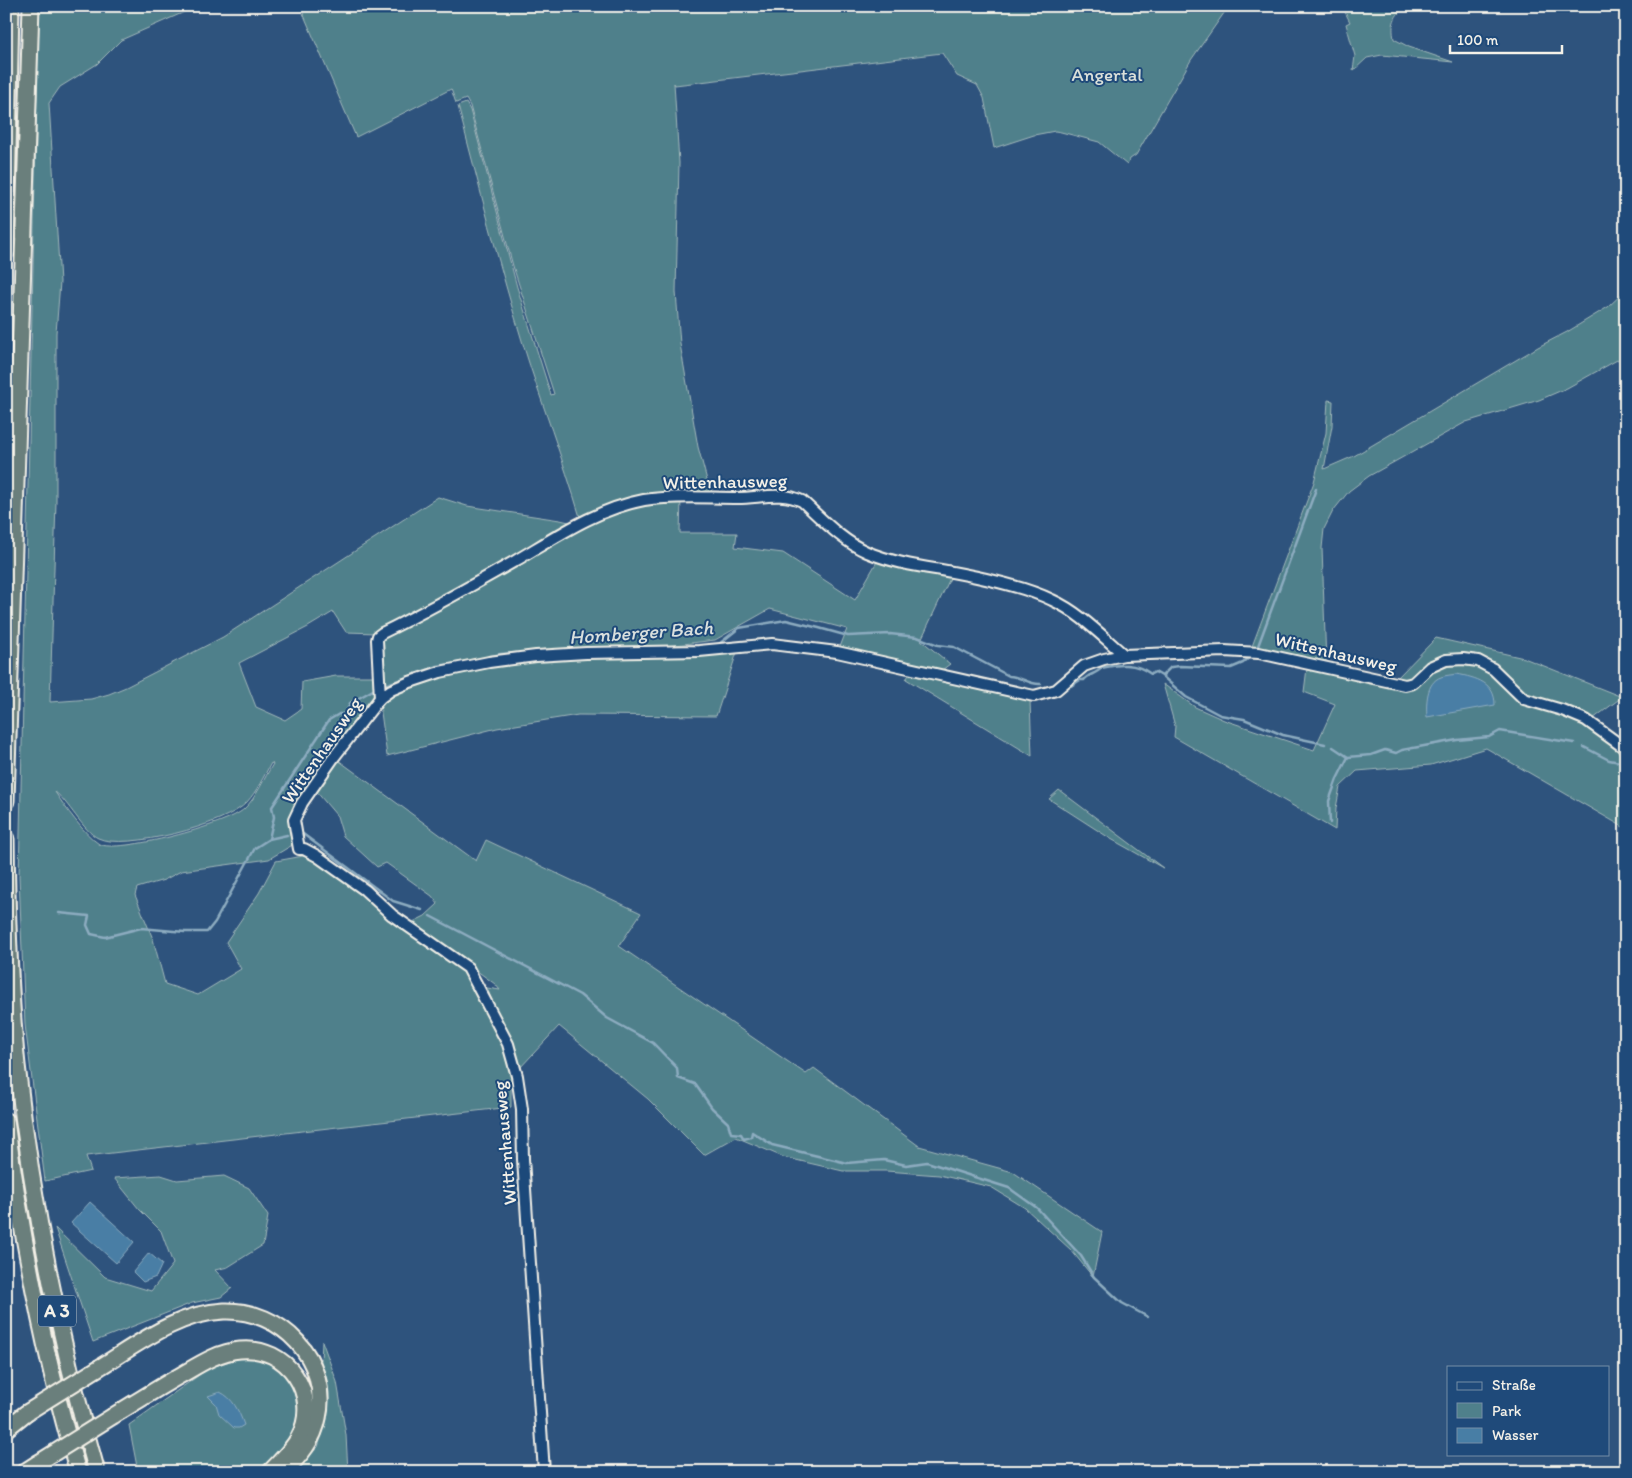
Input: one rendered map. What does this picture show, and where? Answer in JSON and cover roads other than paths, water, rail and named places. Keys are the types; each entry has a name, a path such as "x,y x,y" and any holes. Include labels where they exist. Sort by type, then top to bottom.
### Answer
{"highway":[{"path":"6,252 11,6"},
{"path":"6,801 30,6"},
{"name":"A 3","path":"6,839 9,966 22,1102 38,1217 72,1376 97,1472"},
{"name":"A 3","path":"6,1121 36,1306 63,1422 78,1472"},
{"path":"6,1429 26,1413 173,1324 200,1315 223,1311 243,1312 276,1323 294,1337 316,1373 320,1393 318,1418 306,1448 284,1472"},
{"path":"24,1472 160,1387 218,1356 241,1350 268,1354 285,1363 296,1376 305,1395 306,1412 299,1437 287,1454 270,1472"},
{"path":"72,1376 106,1472"},
{"path":"6,1422 26,1413"}],"street":[{"name":"Wittenhausweg","path":"380,698 377,640 378,636 382,633 476,584 588,518 613,508 644,500 664,498 739,498 782,495 796,498 802,501 840,535 868,552 904,564 985,579 1051,599 1072,612 1124,655"},
{"name":"Wittenhausweg","path":"544,1472 523,1159 522,1109 517,1076 508,1044 468,968 392,914 364,890 317,856 304,849 299,849 296,835 294,820 302,803 334,757 380,698 391,690 440,672 490,662 536,656 586,653 700,652 772,644 837,652 1034,696 1056,690 1084,666 1124,655 1224,651 1259,653 1406,685 1413,683 1430,667 1446,660 1463,659 1478,662 1493,670 1524,699 1562,710 1586,720 1626,749"}],"water":[{"path":"1457,674 1471,677 1488,686 1492,691 1495,705 1427,717 1427,700 1432,684 1441,677"},
{"path":"90,1202 134,1242 116,1263 71,1223"},
{"path":"149,1253 162,1264 156,1277 143,1282 133,1272"},
{"path":"220,1392 229,1398 235,1406 244,1425 234,1428 219,1414 216,1404 208,1396"}],"waterway":[{"path":"1258,646 1316,489"},
{"name":"Homberger Bach","path":"689,646 719,644 739,628 786,620 848,636 890,634 917,637 938,645 954,647 1009,676 1041,684"},
{"name":"Homberger Bach","path":"487,657 541,651"},
{"path":"1162,676 1171,667 1231,668 1243,663 1251,656"},
{"name":"Homberger Bach","path":"382,686 438,666 462,662"},
{"name":"Homberger Bach","path":"1071,686 1080,680 1084,680 1101,668 1121,665 1139,667 1151,674 1155,672 1162,676 1186,697 1220,715 1244,719 1283,735 1325,744"},
{"name":"Homberger Bach","path":"59,913 89,916 87,925 91,934 105,937 141,928 207,932 215,922 255,848 269,839 274,817 272,807 329,720 339,714 346,714 350,703 373,690"},
{"name":"Homberger Bach","path":"1333,747 1348,757 1371,755 1385,750 1396,753 1402,750 1457,740 1489,737 1500,731 1574,743"},
{"name":"Homberger Bach","path":"1584,747 1609,760 1620,762 1626,768"},
{"path":"1330,823 1329,801 1348,757"},
{"path":"300,833 393,901 422,910"},
{"path":"269,839 287,835"},
{"path":"430,916 580,995 607,1018 653,1043 677,1068 678,1078 695,1084 712,1108 728,1123 731,1133 741,1134 744,1139 751,1137 752,1132 772,1145 847,1163 884,1160 906,1165 927,1162 1009,1188 1037,1208 1081,1256 1094,1277 1122,1303 1148,1317"}],"park label":[{"name":"Angertal","path":"1107,74"}]}
